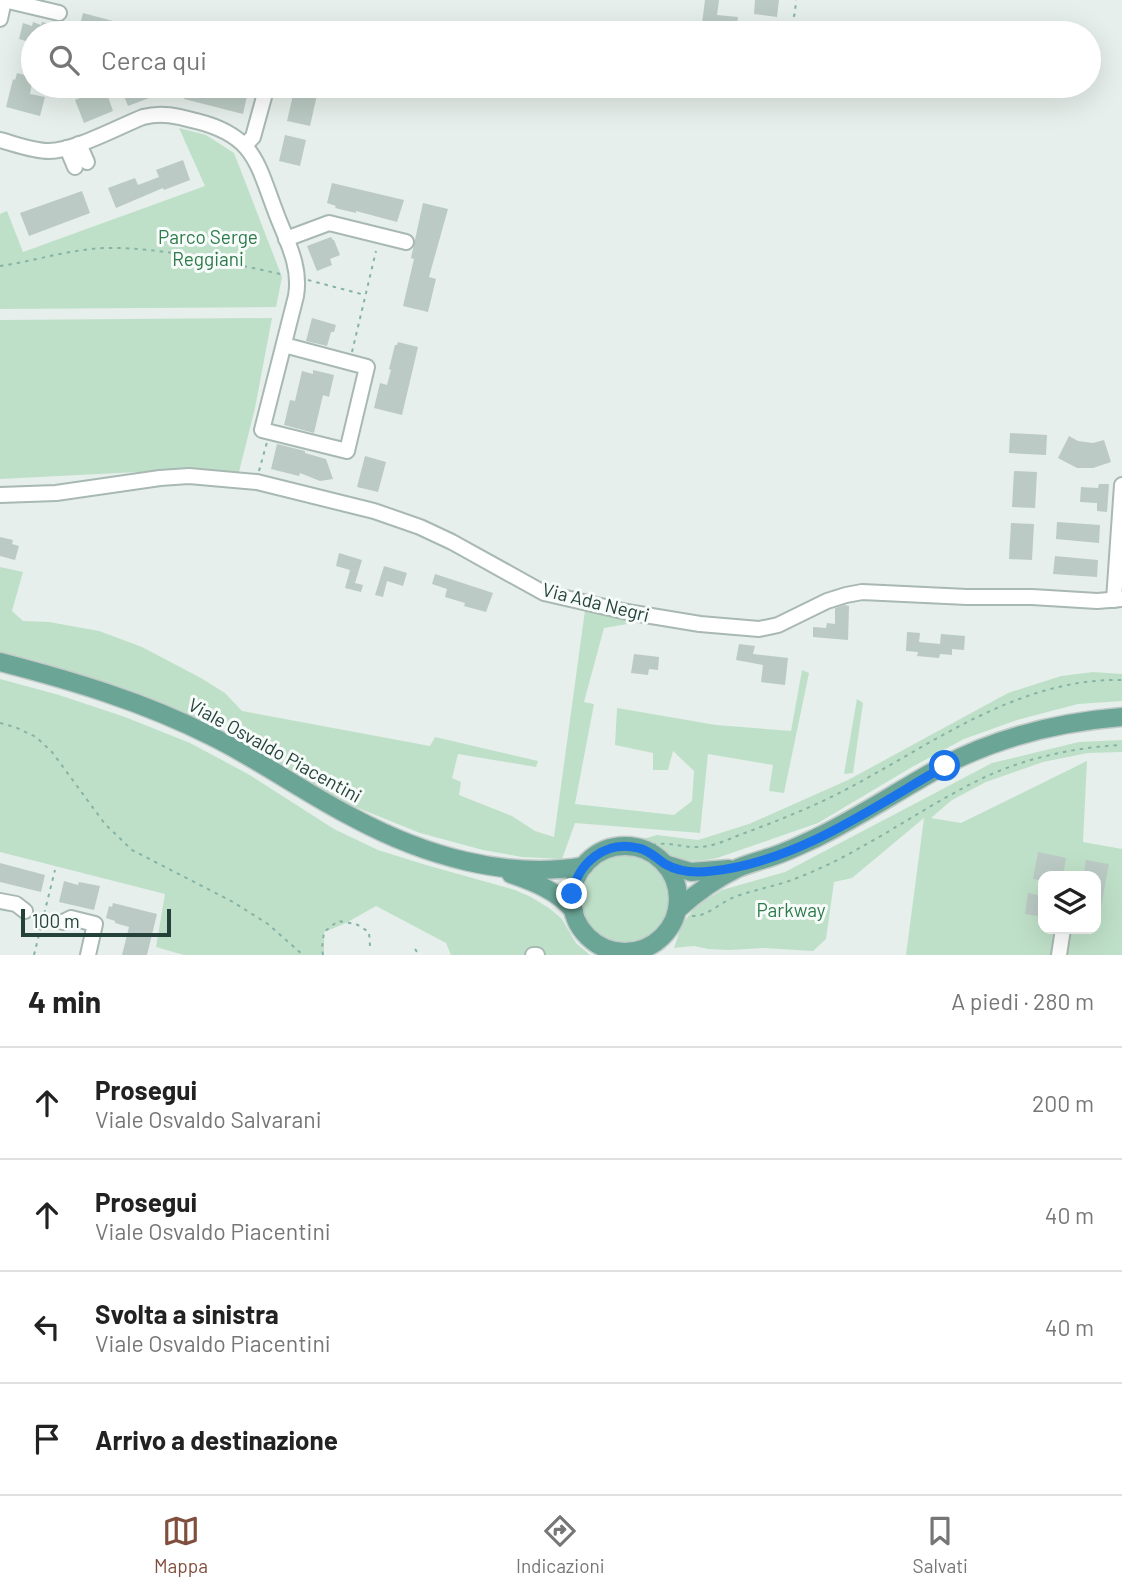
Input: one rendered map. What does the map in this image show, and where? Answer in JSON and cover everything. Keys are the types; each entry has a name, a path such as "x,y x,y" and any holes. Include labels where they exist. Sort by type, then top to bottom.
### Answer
{"main road":[{"name":"Viale Osvaldo Piacentini","path":"0,663 82,684 147,707 212,736 376,830 462,860 546,870 584,866 599,853 618,847 647,851"},
{"path":"647,851 665,864 691,872 740,868 820,836 945,766 985,747 1052,727 1122,717"},
{"path":"665,864 677,886 677,912"},
{"name":"Viale Osvaldo Piacentini","path":"488,865 554,893 574,911 581,928 594,942 605,951 624,952 644,951 664,935 677,912 696,893 740,868"},
{"path":"574,911 574,887 584,866"}],"street":[{"path":"0,19 4,0 60,13"},
{"path":"245,145 253,136 264,98"},
{"path":"0,140 47,151 73,146 154,114 166,114 226,130 253,155 286,239 298,278 296,296 262,430 347,451 367,367 284,345"},
{"path":"73,146 81,164"},
{"path":"286,239 329,223 406,242"},
{"name":"Via Ada Negri","path":"0,495 56,493 190,476 257,482 374,511 420,527 544,593 627,612 700,624 769,627 827,601 862,592 1118,600"},
{"path":"1118,600 1122,485"},
{"path":"0,901 16,904 25,911"},
{"path":"63,922 71,918 95,924 88,955"},
{"path":"1059,955 1062,934"}],"path":[{"path":"792,21 796,0"},
{"path":"0,266 75,251 106,248 162,252 225,262 365,295"},
{"path":"350,363 376,251"},
{"path":"257,482 270,431"},
{"path":"647,851 650,846 662,842 698,847 709,845 819,803 935,739 1014,700 1078,682 1122,680"},
{"path":"0,723 36,737 52,752 105,824 132,850 233,902 268,924 303,955"},
{"path":"677,912 701,916 731,898 788,881 819,868 862,847 966,786 1015,765 1078,750 1122,745"},
{"path":"34,955 55,870"},
{"path":"323,955 324,932 338,921 356,924 369,932 370,946"},
{"path":"415,948 419,955"}],"green space":[{"name":"Parco Serge Reggiani","path":"179,128 206,135 234,153 282,277 276,307 0,309 0,214 7,211 23,252 205,186"},
{"path":"272,318 255,408 239,472 158,471 0,479 0,320"},
{"path":"0,567 23,572 12,611 23,621 49,622 99,631 142,647 225,693 242,711 430,746 435,737 538,761 536,767 458,754 452,778 461,782 459,795 512,816 535,831 554,837 586,603 662,618 604,628 584,702 594,704 575,804 674,815 692,801 694,771 673,751 668,770 653,770 653,753 615,745 617,708 716,725 791,731 802,670 809,673 784,793 769,791 773,765 708,754 700,833 575,823 562,859 522,857 483,850 420,833 343,802 268,760 247,740 218,723 190,719 158,702 101,681 0,652"},
{"path":"1093,672 1122,674 1122,701 1078,704 1017,720 964,739 818,823 717,858 694,861 670,855 643,839 657,835 698,840 749,824 848,780 1008,693 1061,676"},
{"path":"0,679 125,717 190,743 248,774 334,829 378,850 531,897 562,919 576,943 590,955 451,955 446,943 376,906 324,932 324,955 184,955 156,947 165,894 0,852"},
{"path":"857,699 863,703 853,773 844,774"},
{"name":"Parkway","path":"1122,740 1122,752 1088,753 1043,762 986,782 952,800 931,818 961,823 1087,761 1083,842 1122,849 1122,955 906,955 924,818 852,878 834,882 826,939 813,951 764,948 730,950 694,946 674,948 682,924 694,909 722,890 785,872 992,763 1079,742"},
{"path":"626,855 651,862 663,874 670,899 663,924 651,936 626,943 601,936 589,924 582,899 589,874 601,862"}],"building":[{"path":"705,0 719,0 717,15 738,17 738,21 702,21"},
{"path":"755,0 779,0 777,17 754,14"},
{"path":"83,13 113,21 81,21"},
{"path":"17,73 21,74 21,98 45,98 40,116 6,107 13,79 15,80"},
{"path":"108,98 113,111 84,123 75,100"},
{"path":"125,98 149,98 128,106"},
{"path":"184,98 247,98 243,114"},
{"path":"292,98 316,98 310,126 287,121"},
{"path":"285,135 306,140 300,166 279,161"},
{"path":"183,160 190,180 116,208 108,188 135,178 138,185 159,177 156,170"},
{"path":"332,183 404,200 397,222 335,208 336,206 327,203"},
{"path":"82,191 90,213 29,236 20,213"},
{"path":"423,203 448,209 429,277 436,279 428,312 403,306"},
{"path":"331,237 340,255 330,259 332,265 317,271 307,246"},
{"path":"312,318 336,325 327,346 306,341"},
{"path":"398,342 418,347 402,415 374,408 380,383 387,385 395,345"},
{"path":"313,370 334,375 329,397 323,395 314,433 284,425 290,400 295,401 302,371 313,374"},
{"path":"1010,433 1047,435 1046,455 1009,453"},
{"path":"1069,436 1078,441 1093,443 1104,440 1111,462 1093,468 1077,468 1058,458"},
{"path":"277,444 326,459 333,479 320,481 300,473 299,476 271,469"},
{"path":"365,456 386,462 378,492 357,487"},
{"path":"1014,471 1037,472 1035,508 1012,507"},
{"path":"1099,484 1109,484 1107,512 1097,511 1097,503 1080,502 1081,487 1098,488"},
{"path":"1057,522 1100,525 1099,543 1056,539"},
{"path":"1011,523 1034,524 1032,560 1009,559"},
{"path":"0,537 13,540 12,544 19,546 15,560 0,556"},
{"path":"339,553 362,560 355,583 363,585 361,592 345,588 350,570 336,566"},
{"path":"1055,556 1098,560 1097,577 1053,574"},
{"path":"384,566 407,573 403,586 387,581 383,597 375,595"},
{"path":"435,574 493,593 486,612 445,597 447,589 432,584"},
{"path":"849,606 848,640 813,637 813,627 826,628 827,623 835,624 835,608"},
{"path":"907,632 920,633 919,642 940,644 941,634 965,636 964,650 952,649 952,655 940,654 939,658 917,656 918,652 906,651"},
{"path":"739,644 755,646 753,654 788,658 785,685 761,682 763,665 736,660"},
{"path":"634,654 659,657 658,670 649,669 648,675 631,673"},
{"path":"1038,852 1066,858 1064,871 1038,871 1038,880 1033,879"},
{"path":"1086,860 1109,864 1101,908 1101,871 1084,871"},
{"path":"0,863 45,875 41,892 0,882"},
{"path":"64,881 100,886 94,910 59,902"},
{"path":"1028,893 1038,895 1038,916 1025,914"},
{"path":"113,903 157,914 147,955 122,955 129,927 106,918 109,906 112,907"}],"route":[{"path":"572,894 576,879 584,866 608,849 628,846 638,848 665,864 691,872 740,868 820,836 945,766"}]}
